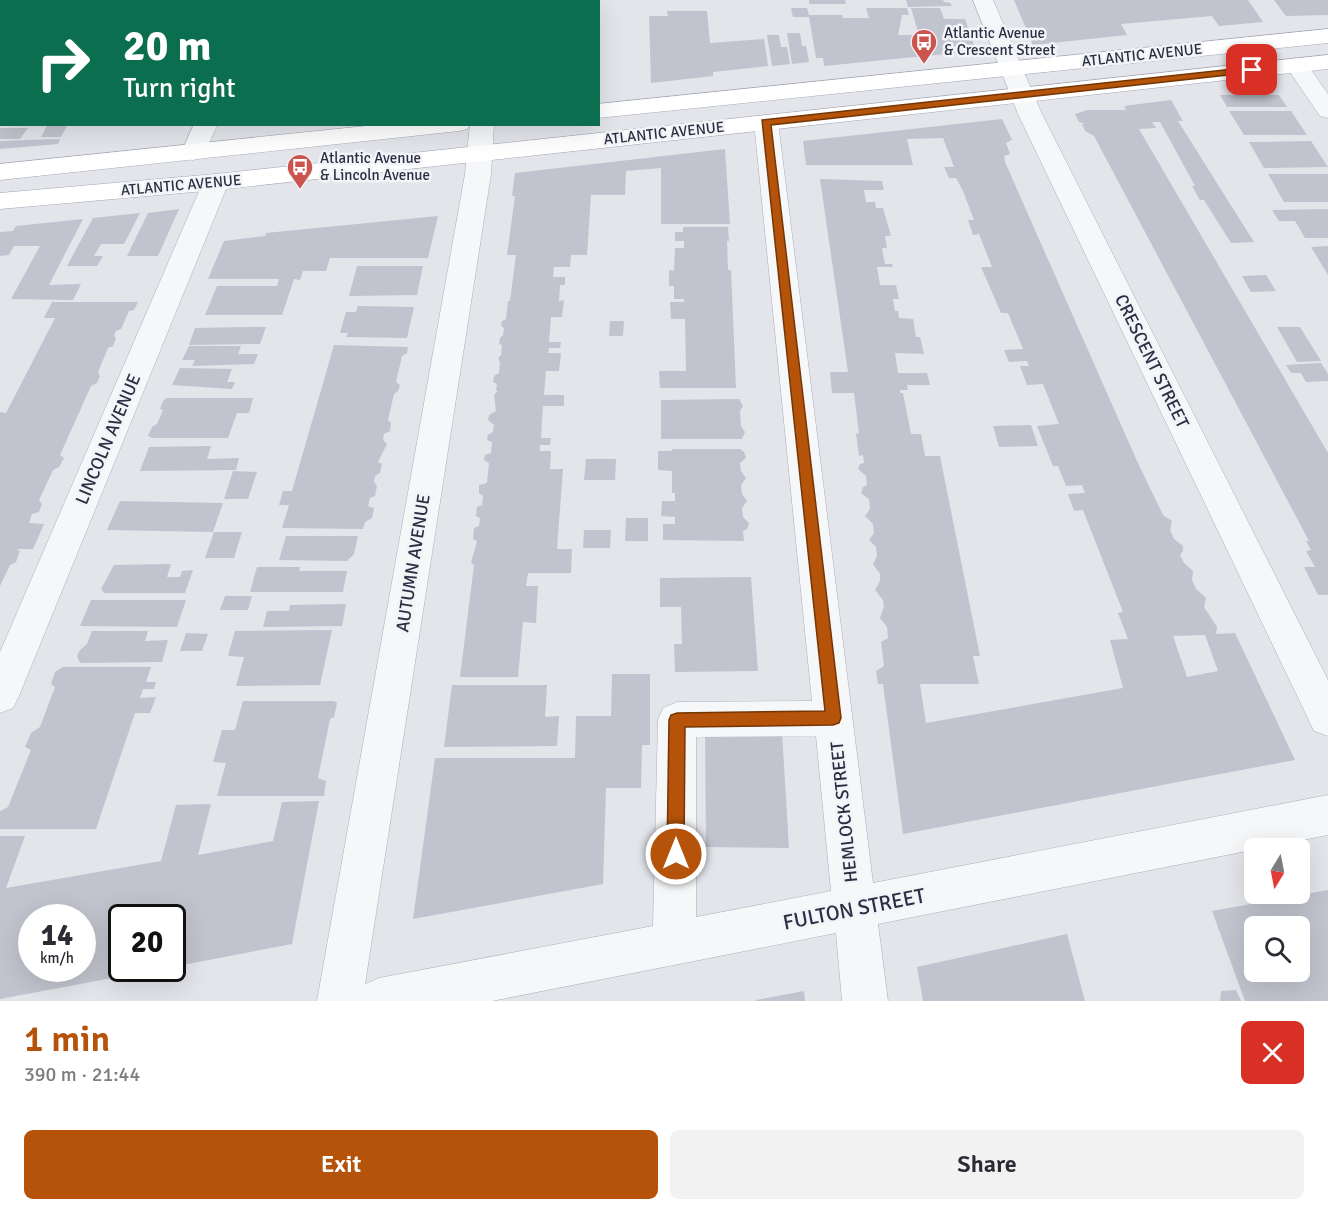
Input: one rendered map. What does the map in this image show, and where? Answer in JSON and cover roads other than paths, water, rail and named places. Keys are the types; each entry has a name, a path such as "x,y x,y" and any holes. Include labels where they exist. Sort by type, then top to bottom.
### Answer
{"main road":[{"name":"ATLANTIC AVENUE","path":"0,201 216,182 482,139 766,122 1016,81 1328,36"},
{"name":"ATLANTIC AVENUE","path":"600,111 1016,81 1328,62"},
{"name":"ATLANTIC AVENUE","path":"0,172 441,126"}],"street":[{"name":"CRESCENT STREET","path":"983,0 1016,81 1328,719"},
{"path":"1296,65 1328,111"},
{"name":"HEMLOCK STREET","path":"766,122 865,1001"},
{"path":"193,153 205,126"},
{"name":"AUTUMN AVENUE","path":"340,1001 482,139"},
{"name":"LINCOLN AVENUE","path":"0,696 216,182"},
{"path":"674,944 677,720 833,718"},
{"name":"FULTON STREET","path":"379,1001 1328,815"}],"place":[{"name":"Atlantic Avenue & Crescent Street","path":"924,65"},
{"name":"Atlantic Avenue & Lincoln Avenue","path":"300,190"}]}
